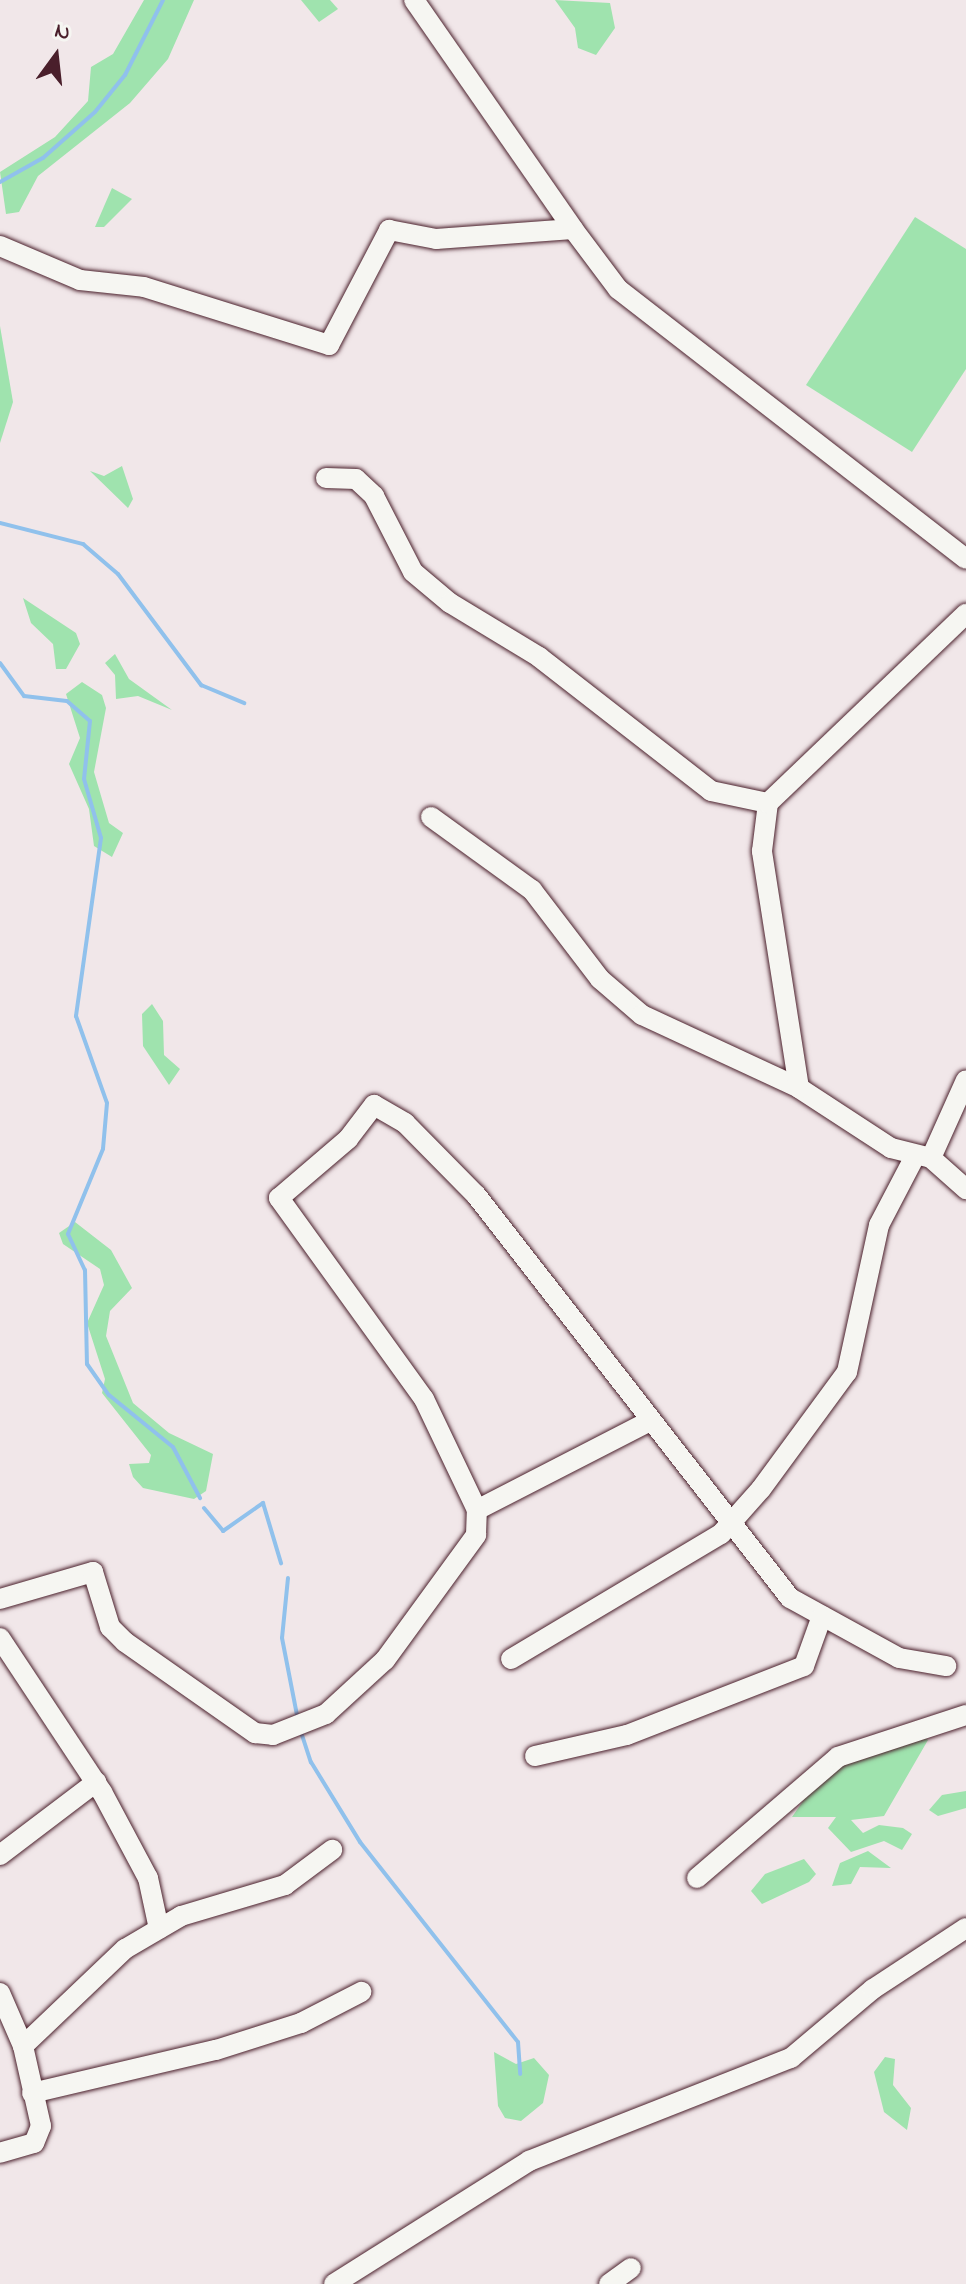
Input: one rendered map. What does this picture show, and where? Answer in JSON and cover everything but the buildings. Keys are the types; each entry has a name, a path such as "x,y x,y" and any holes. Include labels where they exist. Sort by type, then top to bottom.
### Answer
{"street":[{"path":"414,0 618,289 966,559"},
{"path":"0,246 10,257 80,280 144,287 329,345 389,230 436,239 573,229"},
{"path":"326,478 356,479 374,496 413,572 450,603 539,657 711,791 768,803"},
{"path":"799,1088 762,851 768,803 966,614"},
{"path":"431,817 532,890 600,979 642,1015 799,1088 923,1157 966,1189"},
{"path":"511,1659 732,1523 847,1372 879,1225 923,1157 966,1080"},
{"path":"0,1599 93,1572 110,1627 125,1642 255,1733 273,1735 326,1714 385,1660 476,1535 477,1510 424,1399 279,1198 348,1139 374,1105 405,1123 476,1195 646,1423 732,1523 790,1598 899,1658 946,1666"},
{"path":"477,1510 646,1423"},
{"path":"535,1756 627,1735 804,1666 822,1616"},
{"path":"2,1645 96,1782 148,1878 159,1929"},
{"path":"697,1878 838,1757 966,1715"},
{"path":"0,1855 96,1782"},
{"path":"23,2046 84,1984 159,1929 285,1885 332,1850"},
{"path":"334,2284 529,2161 791,2058 873,1989 966,1928"},
{"path":"32,2093 216,2050 301,2023 361,1992"},
{"path":"0,1993 23,2046 40,2135 0,2153"},
{"path":"609,2284 631,2268"}],"green space":[{"path":"144,0 194,0 168,59 130,103 38,176 19,212 6,214 0,172 55,137 88,101 91,67 113,54"},
{"path":"301,0 330,0 338,9 319,22"},
{"path":"555,0 610,3 615,28 596,55 578,48 575,28"},
{"path":"112,188 132,199 104,227 95,227"},
{"path":"915,217 966,249 966,369 912,452 806,385"},
{"path":"0,326 13,402 0,443"},
{"path":"122,466 133,499 128,508 90,471 104,476"},
{"path":"23,598 76,633 80,644 66,669 56,669 53,644 31,623"},
{"path":"115,654 129,679 172,710 138,696 116,699 115,675 105,663"},
{"path":"82,682 102,695 106,708 94,772 109,823 123,833 112,857 94,846 89,809 69,764 80,738 66,694"},
{"path":"152,1004 163,1021 164,1055 180,1069 169,1085 143,1046 142,1014"},
{"path":"75,1222 111,1250 132,1288 110,1311 106,1336 133,1403 169,1433 213,1454 206,1491 194,1499 143,1488 133,1477 129,1464 149,1463 151,1455 102,1393 105,1379 87,1323 104,1285 100,1269 63,1244 59,1233"},
{"path":"921,1734 928,1740 884,1816 851,1820 863,1833 879,1825 903,1828 912,1834 902,1850 884,1841 851,1852 828,1828 836,1817 792,1817 817,1781 842,1762"},
{"path":"966,1791 966,1808 938,1816 929,1810 942,1795"},
{"path":"868,1851 891,1868 860,1867 851,1884 832,1886 840,1863"},
{"path":"804,1859 816,1874 809,1882 762,1904 751,1891 765,1874"},
{"path":"494,2052 516,2064 534,2058 549,2075 543,2103 521,2121 505,2118 498,2106"},
{"path":"885,2057 895,2059 893,2085 911,2108 907,2130 884,2112 874,2072"}],"waterway":[{"path":"0,182 43,158 95,112 125,75 163,0"},
{"path":"0,523 83,544 118,574 201,685 244,703"},
{"path":"0,663 24,696 67,701 90,721 84,779 101,838 76,1016 107,1103 103,1149 68,1234 85,1270 87,1364 109,1395 173,1447 200,1498"},
{"path":"204,1508 223,1531 263,1503 281,1563"},
{"path":"288,1578 282,1638 298,1720"},
{"path":"301,1732 311,1762 360,1842 518,2042 520,2074"}]}
